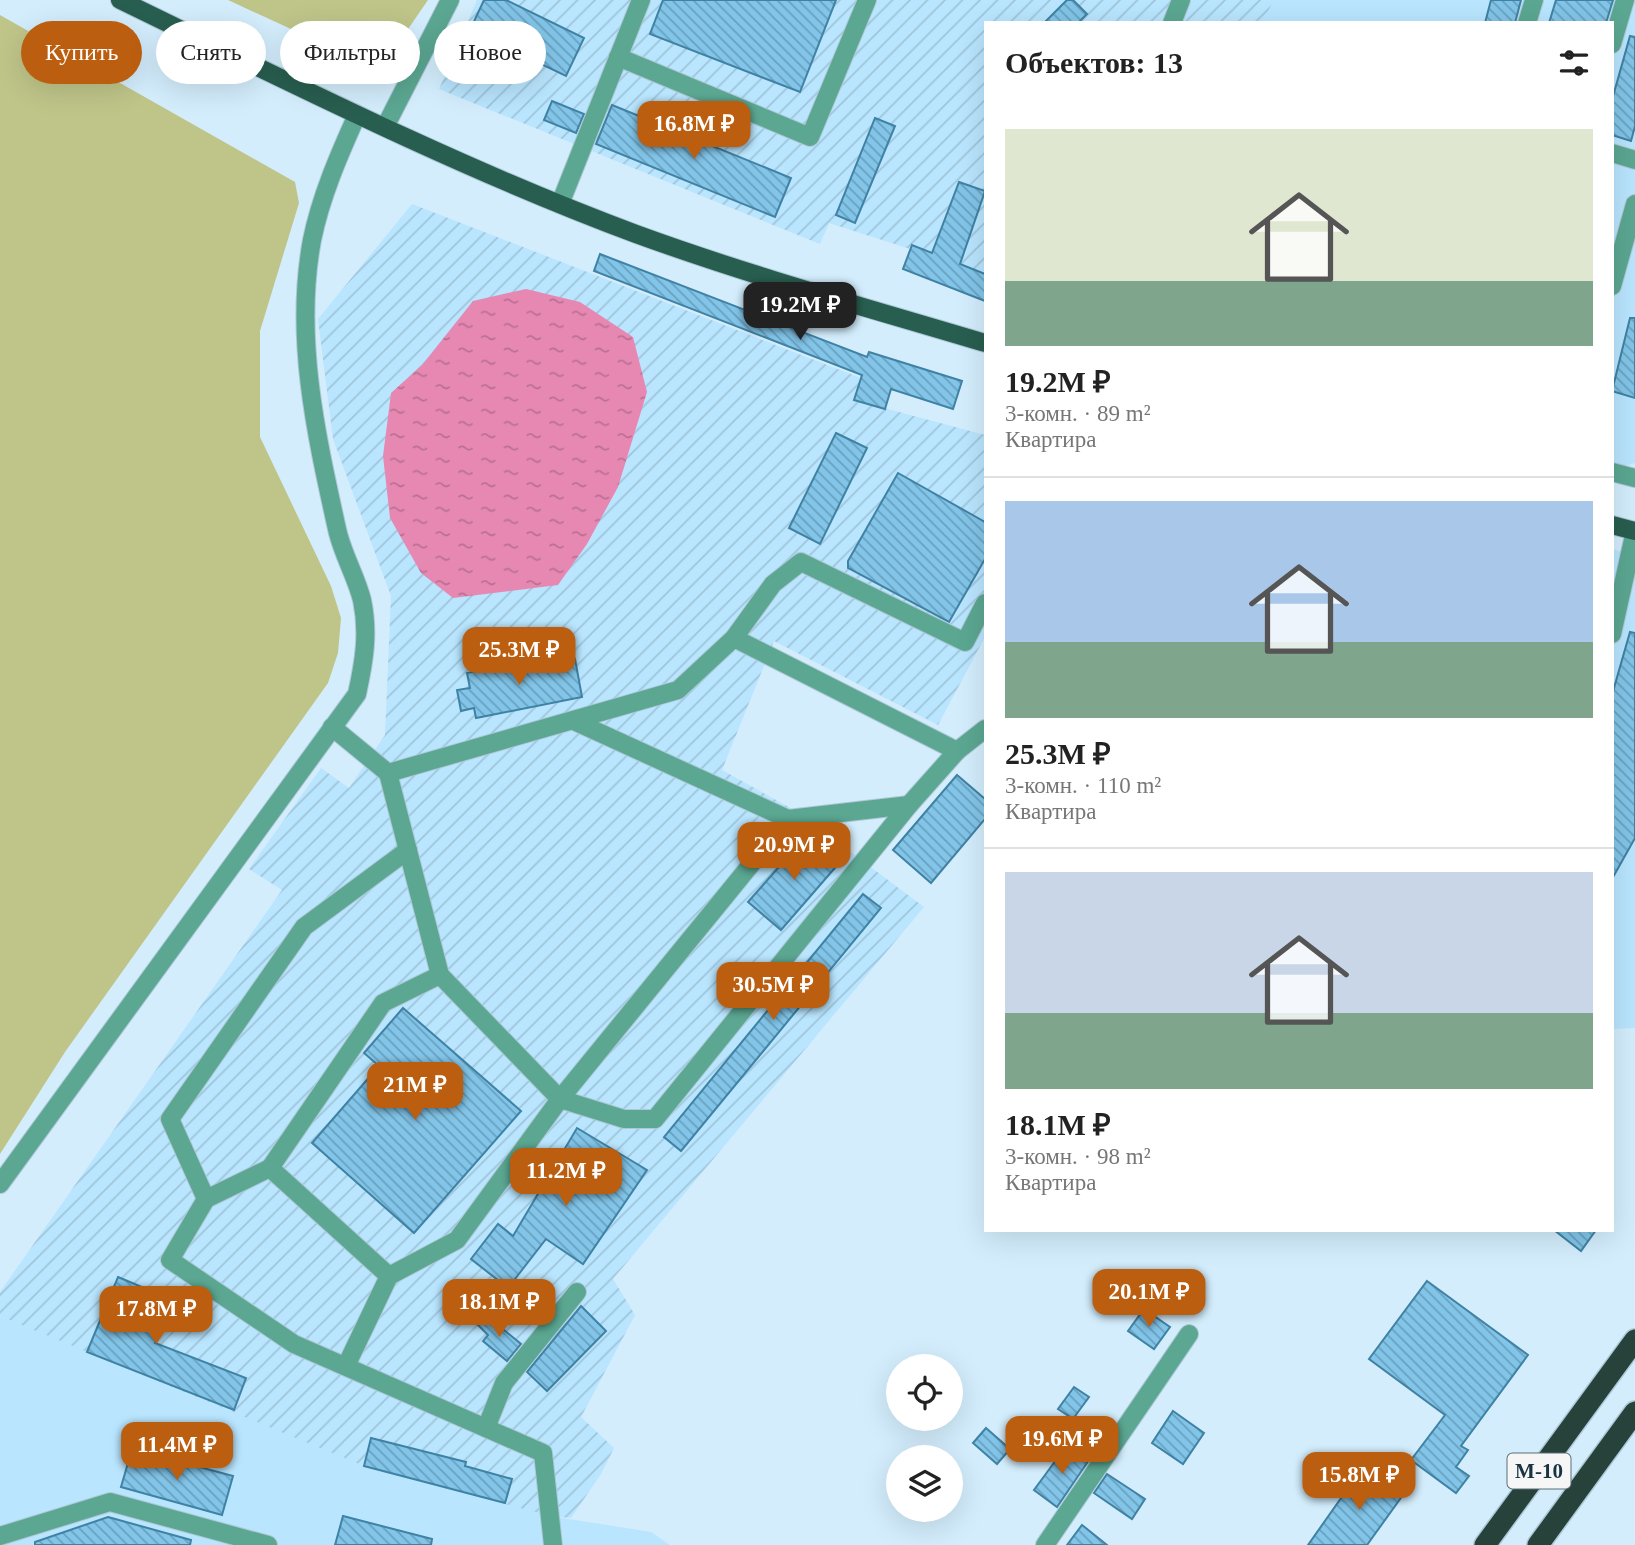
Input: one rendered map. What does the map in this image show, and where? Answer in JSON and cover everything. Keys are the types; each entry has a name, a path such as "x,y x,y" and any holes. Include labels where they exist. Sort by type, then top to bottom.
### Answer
{"highway":[{"name":"М-10","path":"1485,1545 1635,1340"},
{"name":"М-10","path":"1545,1539 1635,1412"}],"main road":[{"path":"120,0 358,115 560,204 727,265 984,343"},
{"path":"1614,526 1635,531"}],"street":[{"path":"385,127 450,0"},
{"path":"560,204 641,0"},
{"path":"618,57 810,137 867,0"},
{"path":"1173,21 1181,0"},
{"path":"1528,21 1534,0"},
{"path":"1614,37 1625,0"},
{"path":"0,1184 358,694 367,647 362,599 338,534 321,455 307,373 304,302 313,239 330,178 358,115"},
{"path":"1614,154 1635,160"},
{"path":"1614,279 1635,204"},
{"path":"1614,473 1635,478"},
{"path":"1614,625 1635,531"},
{"path":"388,773 678,690 734,638 773,584 801,562 965,642 984,605"},
{"path":"734,638 957,751"},
{"path":"574,721 788,819 909,805"},
{"path":"332,727 388,773 440,975 560,1098 624,1119 655,1119 909,805 957,751 984,730"},
{"path":"346,1366 389,1276 457,1240 560,1098 788,819"},
{"path":"206,1199 170,1119 304,927 408,850"},
{"path":"440,975 383,1003 270,1168 206,1199 170,1260 294,1344 543,1453 553,1545"},
{"path":"270,1168 389,1276"},
{"path":"486,1428 503,1383 577,1292"},
{"path":"1045,1545 1189,1334"},
{"path":"0,1536 110,1502 268,1545"}],"shaded area":[{"path":"477,0 1274,0 1263,21 984,21 984,273 829,223 820,244 439,89 441,84 546,84 546,21 468,21"},
{"path":"1274,0 1635,0 1635,463 1614,469 1614,21 1263,21"},
{"path":"412,204 861,378 854,400 984,435 984,639 938,725 774,641 722,770 796,811 924,907 613,1279 635,1315 581,1417 614,1448 601,1474 571,1518 550,1516 364,1466 0,1316 0,1292 282,890 249,869 321,768 349,788 385,735 391,596 333,439 318,319"},
{"path":"1614,550 1635,555 1635,1028 1614,1029"},
{"path":"0,1316 234,1410 459,1490 550,1516 651,1532 670,1545 0,1545"}],"green space":[{"path":"228,0 428,0 414,21 280,21 280,24"},
{"path":"0,15 21,27 21,84 122,84 295,182 299,203 260,331 260,437 331,586 341,618 338,653 328,683 65,1052 0,1154"}],"water":[{"path":"526,289 580,302 633,337 647,392 618,487 587,544 558,585 453,598 421,573 390,518 383,456 391,393 422,365 473,301"}],"building":[{"path":"484,0 506,0 584,38 566,76 546,66 546,21 474,21"},
{"path":"663,0 836,0 800,92 650,34"},
{"path":"1067,0 1073,0 1087,14 1080,21 1046,21"},
{"path":"1491,0 1521,0 1516,21 1486,21"},
{"path":"1556,0 1613,0 1607,21 1550,21"},
{"path":"1630,36 1635,37 1635,126 1631,141 1614,136 1614,93"},
{"path":"552,101 584,114 576,133 544,120"},
{"path":"612,105 791,178 775,217 596,144"},
{"path":"875,118 895,126 855,223 836,215"},
{"path":"959,182 984,191 960,264 984,274 984,301 903,269 912,245 932,253"},
{"path":"600,254 867,357 869,352 962,381 953,409 891,389 885,409 854,400 862,375 594,271"},
{"path":"1630,318 1635,318 1635,398 1614,392"},
{"path":"836,433 867,448 820,544 789,528"},
{"path":"898,473 984,521 984,561 949,622 848,568 848,561"},
{"path":"1630,632 1635,633 1635,838 1614,875 1614,688"},
{"path":"518,656 521,670 575,659 582,697 476,718 474,708 461,711 457,690 470,688 467,673 498,667 497,660"},
{"path":"957,775 984,798 984,820 931,883 893,850"},
{"path":"808,834 840,862 781,930 748,902"},
{"path":"863,894 881,908 681,1151 664,1137"},
{"path":"403,1008 521,1111 414,1233 312,1143 379,1066 364,1053"},
{"path":"577,1128 647,1170 583,1264 546,1239 508,1288 471,1259 498,1224 513,1236"},
{"path":"1557,1232 1595,1232 1581,1251"},
{"path":"118,1277 173,1300 155,1343 246,1378 234,1410 87,1352"},
{"path":"1427,1281 1528,1355 1461,1446 1468,1450 1456,1467 1469,1476 1456,1493 1411,1460 1445,1415 1369,1359"},
{"path":"581,1306 606,1331 547,1391 527,1372"},
{"path":"1144,1309 1170,1327 1154,1349 1128,1331"},
{"path":"487,1316 521,1344 507,1361 483,1341 488,1335 478,1325"},
{"path":"1074,1387 1089,1397 1073,1419 1058,1409"},
{"path":"1173,1411 1204,1433 1183,1464 1152,1443"},
{"path":"986,1428 1010,1449 997,1464 973,1443"},
{"path":"371,1438 466,1462 465,1466 512,1479 505,1503 364,1466"},
{"path":"1067,1445 1089,1460 1057,1507 1034,1490"},
{"path":"132,1449 233,1476 222,1515 121,1487"},
{"path":"1363,1467 1403,1495 1367,1545 1308,1545"},
{"path":"1107,1474 1145,1499 1132,1519 1094,1493"},
{"path":"343,1516 432,1539 431,1545 335,1545"},
{"path":"108,1517 191,1540 190,1545 35,1545 35,1542"},
{"path":"1082,1525 1107,1545 1067,1545"}]}
